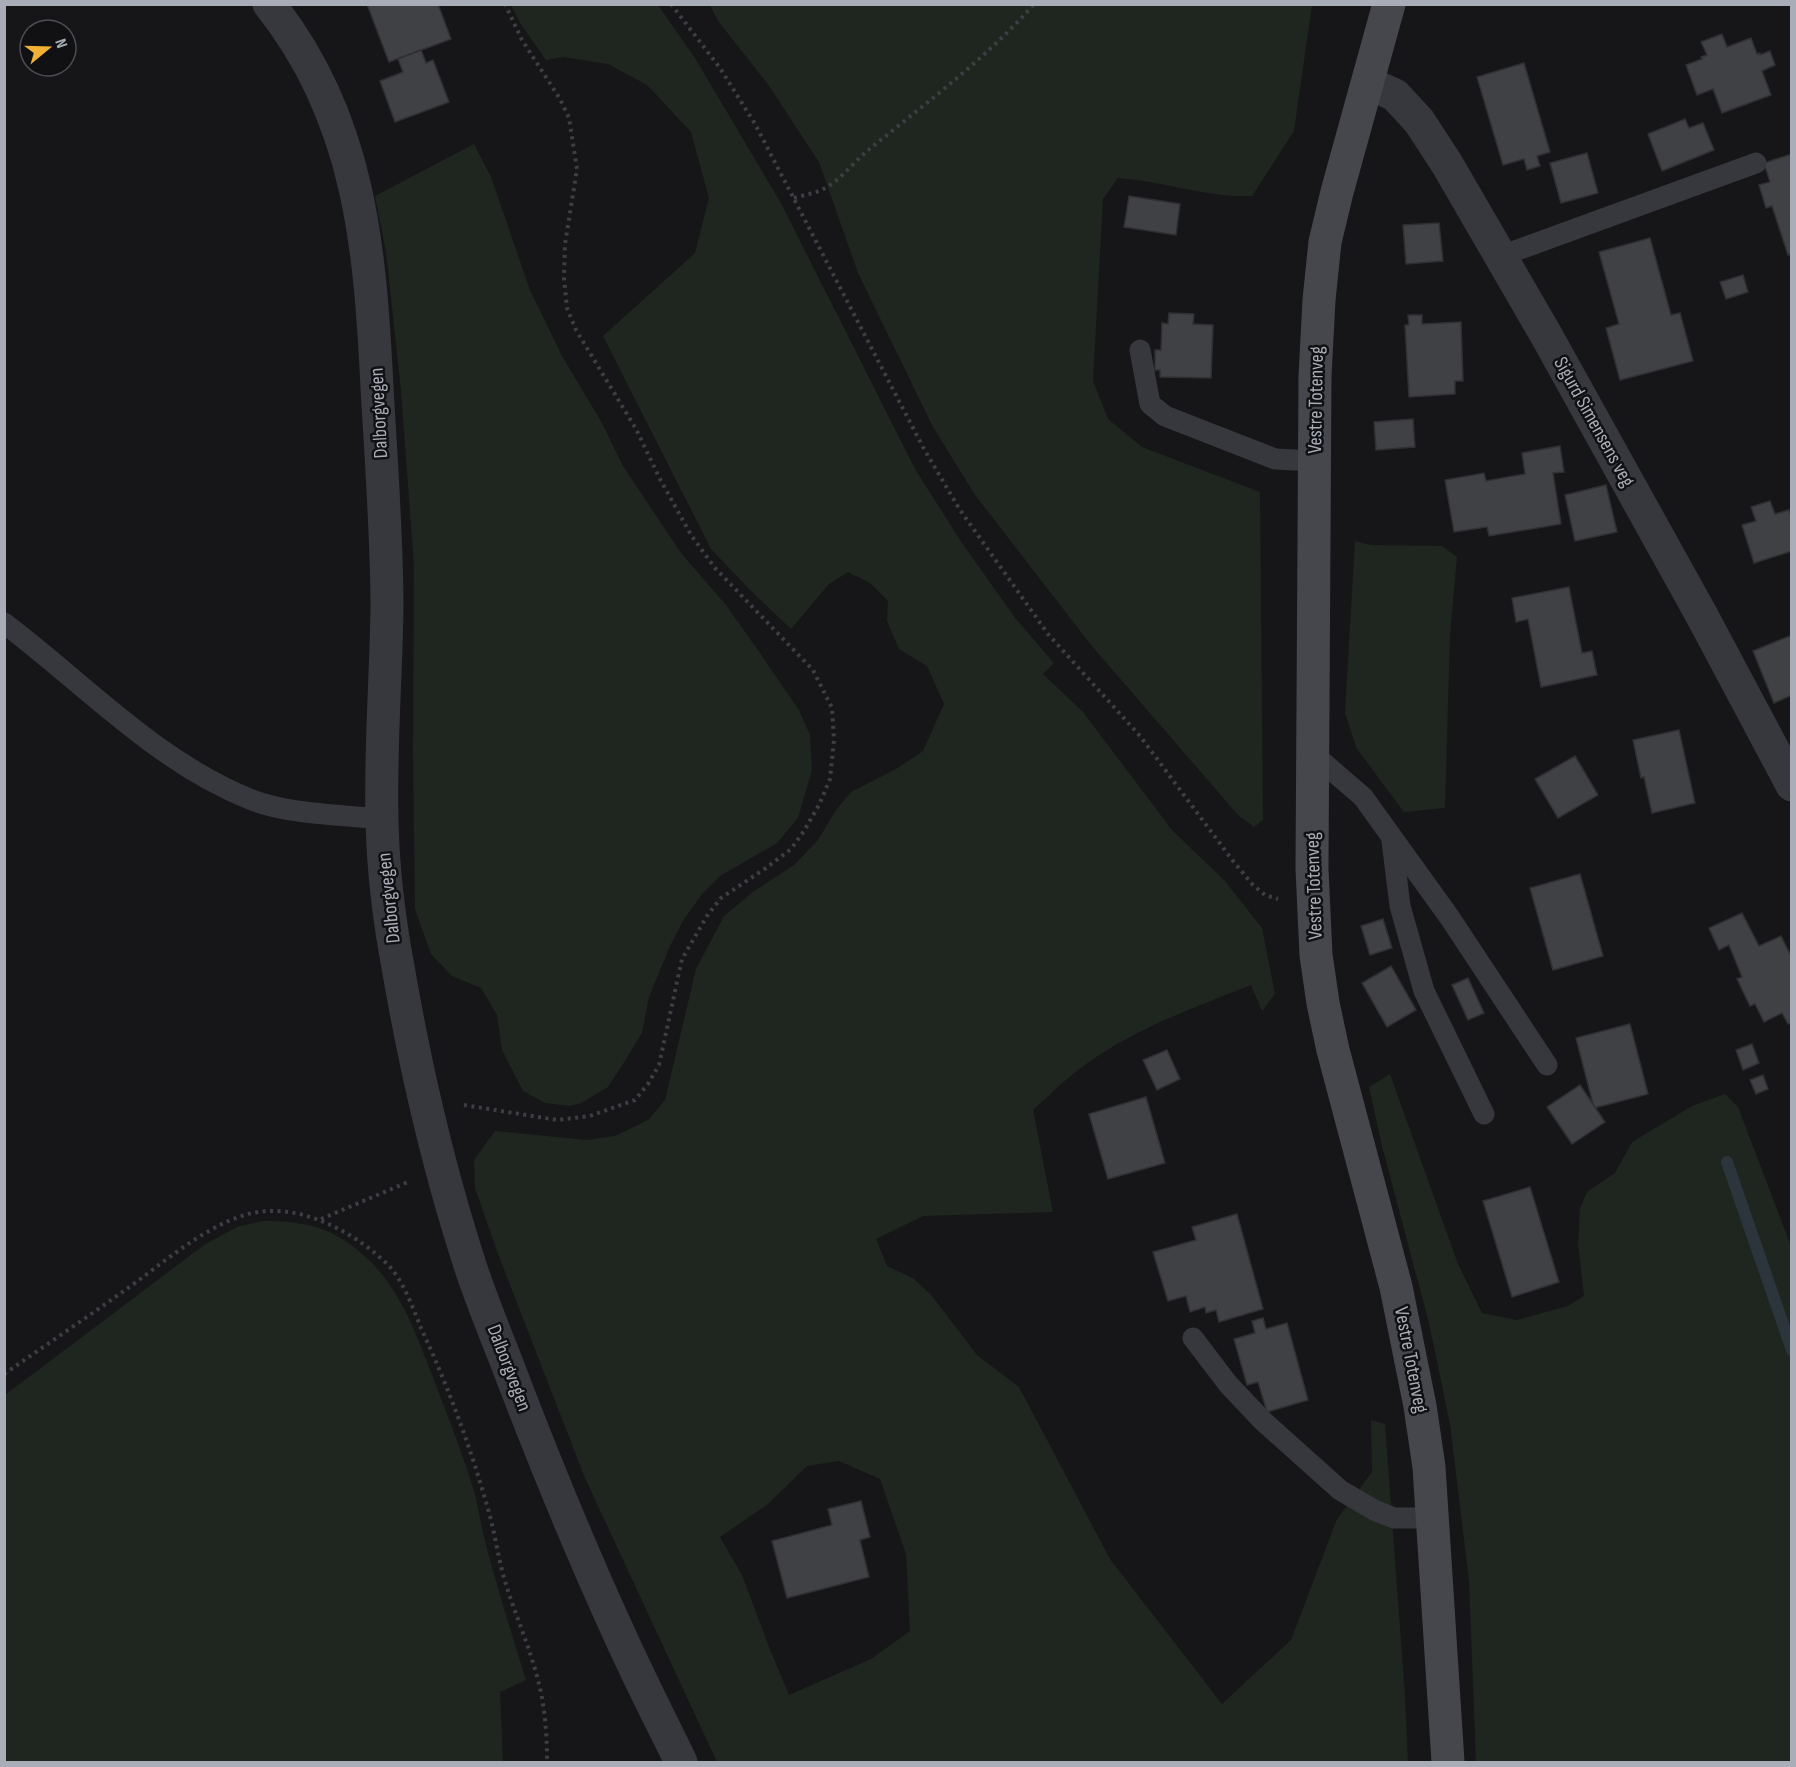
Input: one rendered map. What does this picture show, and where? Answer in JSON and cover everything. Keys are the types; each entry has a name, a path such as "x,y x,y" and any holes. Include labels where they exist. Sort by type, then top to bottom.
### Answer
{"street":[{"name":"Dalborgvegen","path":"269,4 306,58 325,96 343,140 355,180 364,228 371,287 387,604 382,819 386,879 397,962 426,1107 469,1262 561,1502 622,1639 681,1762"},
{"name":"Vestre Totenveg","path":"1389,4 1325,242 1319,300 1315,376 1312,753 1314,905 1316,955 1323,1003 1333,1050 1396,1287 1407,1335 1426,1447 1433,1518 1448,1762"},
{"name":"Sigurd Simensens veg","path":"1368,83 1395,95 1419,121 1501,256 1696,604 1791,785"}],"lane":[{"path":"1501,256 1756,163"},
{"path":"1140,350 1150,404 1165,416 1275,459 1315,461"},
{"path":"4,623 140,734 204,777 253,800 304,812 382,819"},
{"path":"1312,753 1363,797 1450,918 1547,1065"},
{"path":"1391,837 1400,906 1424,991 1484,1114"},
{"path":"1193,1338 1228,1384 1263,1421 1340,1490 1374,1510 1394,1518 1433,1518"}],"path":[{"path":"426,1107 461,1104 557,1120 590,1116 635,1100 659,1065 682,959 706,916 721,898 791,849 804,831 830,779 834,740 831,708 813,670 715,568 691,534 660,479 636,429 576,330 567,308 564,278 565,244 577,169 568,118 560,99 522,39 505,4"},
{"path":"671,4 720,68 755,124 924,449 960,510 1048,634 1140,736 1252,885 1265,895 1314,905"},
{"path":"795,198 821,190 834,182 860,157 900,126 1017,24 1034,4"},
{"path":"320,1219 443,1168"},
{"path":"4,1374 197,1238 228,1221 268,1211 320,1219 364,1246 391,1268 407,1296 431,1348 466,1439 487,1504 504,1577 538,1681 547,1738 547,1762"}],"shaded area":[{"path":"511,5 658,5 695,58 782,205 915,469 962,543 1016,619 1054,663 1043,674 1083,712 1172,830 1225,881 1262,928 1275,994 1262,1011 1251,985 1144,1029 1104,1052 1071,1075 1033,1110 1053,1212 923,1216 876,1239 887,1266 913,1278 932,1296 977,1355 1019,1387 1110,1559 1222,1704 1291,1640 1337,1519 1372,1472 1371,1420 1385,1424 1408,1762 717,1762 585,1478 498,1254 475,1188 474,1160 495,1131 587,1140 615,1136 648,1120 665,1100 696,969 724,916 753,892 794,865 818,840 836,810 851,792 896,769 923,751 944,704 927,666 899,649 887,621 888,601 870,583 848,572 829,584 791,629 711,549 603,336 695,253 709,198 691,132 647,85 608,64 563,57 546,60 520,23","holes":["839,1461 880,1479 906,1554 910,1631 871,1659 789,1695 742,1575 720,1537 768,1504 807,1466"]},
{"path":"710,5 1312,5 1294,131 1252,196 1202,192 1118,178 1103,199 1093,381 1108,419 1142,447 1260,492 1263,820 1254,827 1238,815 1091,645 975,495 933,427 858,273 819,162 767,83 718,21"},
{"path":"474,144 491,177 530,290 562,356 602,423 623,466 681,553 726,605 760,653 799,710 810,735 812,770 798,818 777,843 720,876 703,893 684,919 670,946 649,997 642,1033 623,1064 608,1087 581,1103 570,1106 545,1103 523,1091 502,1050 497,1015 481,988 452,976 431,954 415,909 414,566 401,390 386,252 375,196"},
{"path":"1355,541 1371,545 1442,546 1457,557 1450,635 1445,808 1404,812 1357,749 1345,713"},
{"path":"1390,1074 1458,1264 1482,1313 1517,1320 1568,1306 1584,1296 1578,1243 1580,1208 1587,1192 1615,1173 1632,1142 1692,1106 1725,1094 1738,1107 1791,1246 1791,1762 1476,1762 1469,1581 1450,1424 1429,1323 1382,1146 1369,1087"},
{"path":"262,1221 295,1223 323,1229 361,1252 393,1290 416,1334 470,1477 484,1538 526,1680 500,1692 503,1762 5,1762 5,1395 204,1245 237,1227"}],"building":[{"path":"367,4 438,4 451,39 389,62"},
{"path":"1722,34 1727,47 1751,38 1757,54 1770,51 1775,65 1762,71 1771,95 1722,113 1713,89 1697,95 1686,65 1707,55 1701,42"},
{"path":"421,50 426,63 433,60 449,102 395,122 380,81 403,72 398,59"},
{"path":"1524,63 1550,152 1537,156 1540,166 1527,170 1524,159 1503,165 1477,77"},
{"path":"1685,119 1689,128 1703,123 1714,150 1662,171 1648,134"},
{"path":"1587,153 1598,193 1561,203 1550,163"},
{"path":"1792,154 1792,254 1788,255 1772,206 1766,208 1759,185 1770,182 1764,163"},
{"path":"1129,196 1180,204 1176,235 1124,227"},
{"path":"1439,223 1443,261 1406,264 1403,225"},
{"path":"1650,238 1671,315 1680,313 1693,361 1620,380 1606,328 1619,324 1599,252"},
{"path":"1743,275 1748,292 1726,299 1720,282"},
{"path":"1169,313 1194,314 1193,324 1213,325 1211,378 1160,377 1160,370 1155,370 1155,350 1161,350 1162,323 1168,324"},
{"path":"1408,315 1422,315 1422,324 1461,322 1463,381 1455,381 1455,394 1409,397 1405,325 1409,325"},
{"path":"1413,419 1415,447 1376,450 1374,422"},
{"path":"1560,446 1564,472 1553,473 1561,524 1489,536 1487,527 1454,532 1445,480 1484,473 1486,481 1525,474 1522,453"},
{"path":"1606,485 1617,532 1575,541 1565,495"},
{"path":"1770,501 1775,514 1789,510 1792,520 1792,551 1754,563 1742,525 1756,521 1751,507"},
{"path":"1569,587 1582,653 1592,651 1597,675 1541,687 1528,619 1516,622 1512,598"},
{"path":"1792,635 1792,695 1774,703 1753,651"},
{"path":"1679,730 1695,803 1652,813 1644,777 1641,778 1633,740"},
{"path":"1575,756 1598,795 1558,818 1535,779"},
{"path":"1580,874 1603,956 1553,970 1530,888"},
{"path":"1742,913 1759,946 1781,936 1792,958 1792,1023 1788,1024 1782,1013 1764,1022 1755,1004 1750,1006 1737,979 1742,977 1729,945 1719,950 1709,928"},
{"path":"1383,919 1392,948 1370,955 1361,926"},
{"path":"1391,966 1416,1010 1387,1027 1362,983"},
{"path":"1468,978 1484,1013 1468,1020 1452,985"},
{"path":"1630,1024 1648,1094 1594,1108 1576,1038"},
{"path":"1752,1044 1759,1063 1743,1070 1736,1050"},
{"path":"1167,1050 1180,1079 1157,1090 1143,1060"},
{"path":"1763,1075 1768,1089 1756,1094 1750,1080"},
{"path":"1580,1085 1605,1122 1572,1144 1547,1107"},
{"path":"1146,1097 1165,1163 1108,1179 1089,1114"},
{"path":"1530,1187 1559,1282 1512,1297 1483,1201"},
{"path":"1237,1214 1263,1309 1219,1322 1216,1310 1206,1313 1205,1307 1190,1312 1186,1296 1168,1301 1153,1252 1196,1240 1192,1227"},
{"path":"1263,1318 1266,1329 1287,1323 1308,1400 1267,1412 1258,1382 1247,1385 1234,1339 1255,1333 1252,1321"},
{"path":"861,1501 870,1537 860,1540 869,1577 787,1598 772,1541 832,1525 828,1509"}],"waterway":[{"path":"1727,1162 1792,1350"}]}
